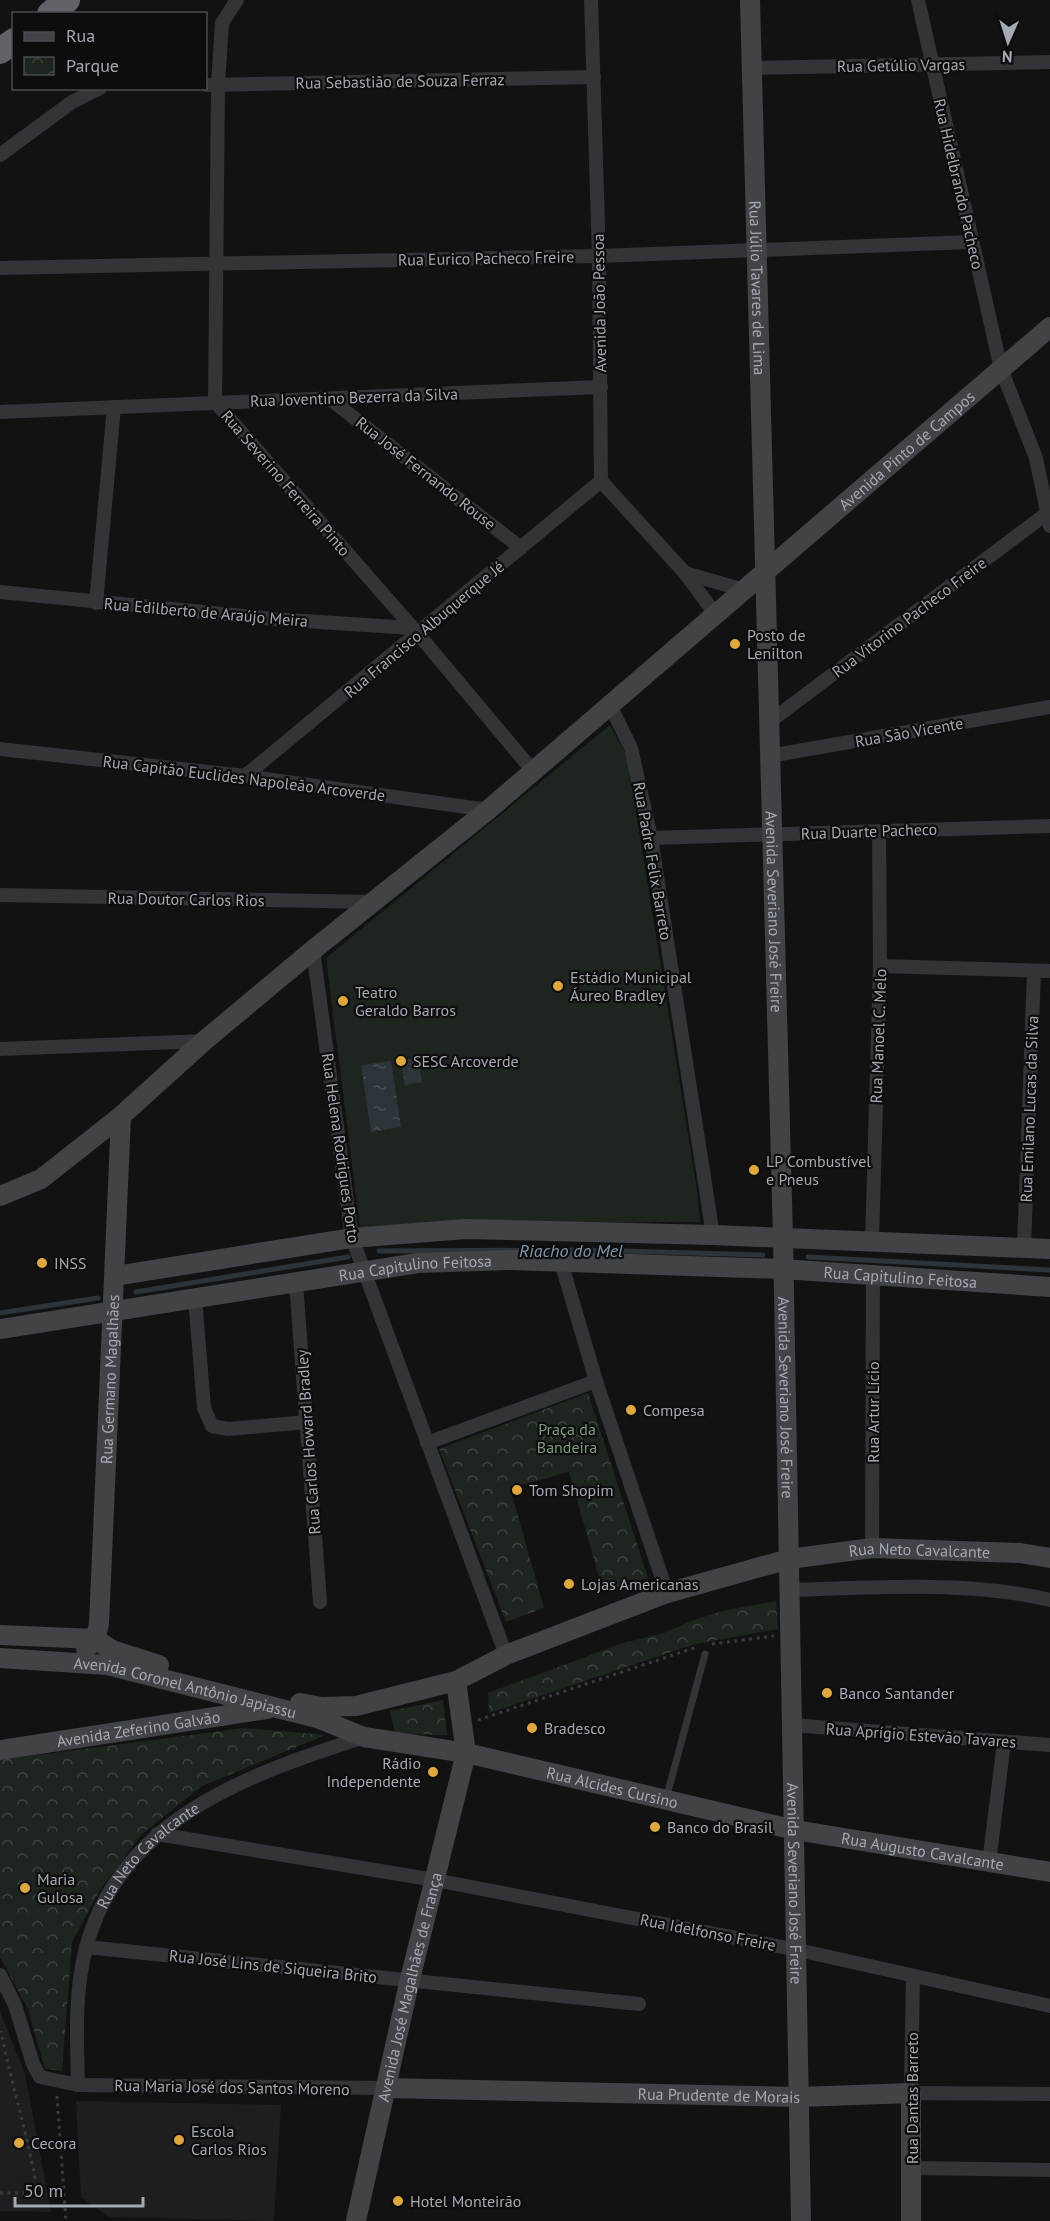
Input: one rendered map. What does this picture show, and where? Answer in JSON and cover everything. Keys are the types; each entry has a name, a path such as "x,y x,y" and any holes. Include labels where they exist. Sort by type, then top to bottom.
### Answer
{"highway":[{"path":"52,12 67,0"}],"street":[{"name":"Rua Severino Ferreira Pinto","path":"237,0 222,23 212,85 215,263 214,402 416,631 533,771"},
{"name":"Avenida João Pessoa","path":"591,0 599,256 601,481"},
{"name":"Rua Júlio Tavares de Lima","path":"750,0 763,574"},
{"name":"Rua Hidelbrando Pacheco","path":"918,0 1001,369 1036,458 1049,516"},
{"name":"Rua Getúlio Vargas","path":"752,68 1050,62"},
{"name":"Rua Sebastião de Souza Ferraz","path":"212,85 594,77"},
{"path":"0,155 72,102 96,90"},
{"name":"Rua Eurico Pacheco Freire","path":"0,268 599,256 972,242"},
{"name":"Avenida Pinto de Campos","path":"0,1196 41,1179 121,1116 204,1041 313,950 488,810 1050,327"},
{"name":"Rua Joventino Bezerra da Silva","path":"0,412 601,387"},
{"name":"Rua José Fernando Rouse","path":"330,399 521,548"},
{"path":"96,603 114,407"},
{"path":"601,481 685,573 716,615"},
{"name":"Rua Francisco Albuquerque Jé","path":"245,776 416,631 601,481"},
{"name":"Rua Vitorino Pacheco Freire","path":"768,723 1049,516"},
{"path":"685,573 744,590"},
{"name":"Avenida Severiano José Freire","path":"763,574 783,1238 798,1950 801,2221"},
{"name":"Rua Edilberto de Araújo Meira","path":"0,592 96,603 416,631"},
{"name":"Rua Padre Felix Barreto","path":"610,705 631,748 651,838 713,1235"},
{"name":"Rua São Vicente","path":"769,756 1050,707"},
{"name":"Rua Capitão Euclides Napoleão Arcoverde","path":"0,748 245,776 488,810"},
{"name":"Rua Duarte Pacheco","path":"651,838 1050,826"},
{"name":"Rua Manoel C. Melo","path":"872,1241 880,966 879,831"},
{"name":"Rua Doutor Carlos Rios","path":"0,895 373,902"},
{"name":"Rua Helena Rodrigues Porto","path":"313,950 352,1238 427,1443"},
{"path":"880,966 1050,971"},
{"name":"Rua Emilano Lucas da Silva","path":"1024,1248 1035,971"},
{"path":"0,1049 204,1041"},
{"name":"Rua Germano Magalhães","path":"95,1639 99,1624 121,1116"},
{"name":"Rua Capitulino Feitosa","path":"115,1276 352,1238 465,1229 713,1235 1050,1249"},
{"name":"Rua Capitulino Feitosa","path":"0,1329 363,1271 453,1260 782,1269 873,1277 1050,1287"},
{"path":"561,1262 596,1381 667,1593"},
{"name":"Rua Artur Lício","path":"872,1548 873,1277"},
{"name":"Rua Carlos Howard Bradley","path":"296,1283 320,1602"},
{"path":"195,1298 204,1408 212,1426 228,1430 307,1422"},
{"path":"506,1655 427,1443 596,1381"},
{"name":"Rua Neto Cavalcante","path":"789,1559 872,1548 1020,1553 1050,1558"},
{"path":"60,1660 77,1655 95,1639 112,1650 190,1674 322,1707 356,1706 456,1681 506,1655 667,1593 789,1559"},
{"path":"789,1590 900,1588 1009,1591 1050,1600"},
{"name":"Avenida Coronel Antônio Japiassu","path":"0,1635 95,1639"},
{"name":"Avenida Coronel Antônio Japiassu","path":"0,1658 60,1660 107,1665 317,1718 364,1737 466,1753"},
{"path":"456,1681 466,1753"},
{"name":"Avenida Zeferino Galvão","path":"0,1749 276,1707"},
{"name":"Rua Aprígio Estevão Tavares","path":"792,1725 1050,1745"},
{"name":"Rua Neto Cavalcante","path":"78,2085 77,2016 86,1947 116,1884 157,1834 205,1801 260,1773 364,1737"},
{"path":"989,1863 1004,1742"},
{"name":"Rua Alcides Cursino","path":"466,1753 795,1830"},
{"name":"Avenida José Magalhães de França","path":"356,2221 410,1979 466,1753"},
{"name":"Rua Augusto Cavalcante","path":"795,1830 1050,1872"},
{"name":"Rua Idelfonso Freire","path":"157,1834 435,1880 798,1950 1050,2006"},
{"name":"Rua José Lins de Siqueira Brito","path":"86,1947 639,2004"},
{"name":"Rua Maria José dos Santos Moreno","path":"0,1975 15,2005 33,2064 40,2077 56,2082 78,2085 387,2088"},
{"name":"Rua Dantas Barreto","path":"911,2221 913,1976"},
{"name":"Rua Prudente de Morais","path":"387,2088 800,2097 911,2093 1050,2094"},
{"path":"912,2169 1050,2170"}],"lane":[{"path":"666,1800 705,1654"}],"path":[{"path":"462,1727 699,1646 735,1639 790,1635"},
{"path":"0,2193 26,2193 36,2184 28,2135 11,2083 2,2031"},
{"path":"56,2082 66,2221"}],"shaded area":[{"name":"Cecora","path":"0,2011 25,2074 51,2212 0,2211"},
{"name":"Escola Carlos Rios","path":"76,2101 281,2105 274,2221 108,2217 81,2197"}],"green space":[{"path":"610,725 627,756 698,1196 700,1222 407,1224 360,1228 326,958"},
{"name":"Praça da Bandeira","path":"588,1393 648,1578 603,1591 569,1472 510,1488 544,1608 506,1622 439,1449"},
{"path":"776,1601 778,1629 695,1644 489,1713 488,1693 623,1643 664,1633 691,1621 726,1610"},
{"path":"443,1700 447,1735 395,1734 390,1711"},
{"path":"244,1728 326,1735 202,1786 142,1834 100,1890 72,1942 62,2071 45,2069 28,2009 0,1957 0,1760"}],"water":[{"path":"418,1058 422,1082 405,1085 401,1060"},
{"path":"391,1061 401,1127 371,1132 361,1065"}],"waterway":[{"name":"Riacho do Mel","path":"379,1251 588,1250 763,1255"},
{"name":"Riacho do Mel","path":"136,1292 348,1257"},
{"name":"Riacho do Mel","path":"808,1257 1050,1270"},
{"name":"Riacho do Mel","path":"0,1313 98,1298"}],"place":[{"name":"Posto de Lenilton","path":"735,644"},
{"name":"Estádio Municipal Áureo Bradley","path":"558,986"},
{"name":"Teatro Geraldo Barros","path":"343,1001"},
{"name":"SESC Arcoverde","path":"401,1061"},
{"name":"LP Combustível e Pneus","path":"754,1170"},
{"name":"INSS","path":"42,1263"},
{"name":"Compesa","path":"631,1410"},
{"name":"Tom Shopim","path":"517,1490"},
{"name":"Lojas Americanas","path":"569,1584"},
{"name":"Banco Santander","path":"827,1693"},
{"name":"Bradesco","path":"532,1728"},
{"name":"Rádio Independente","path":"433,1772"},
{"name":"Banco do Brasil","path":"655,1827"},
{"name":"Maria Gulosa","path":"25,1888"},
{"name":"Escola Carlos Rios","path":"179,2140"},
{"name":"Cecora","path":"19,2143"},
{"name":"Hotel Monteirão","path":"398,2201"}]}
